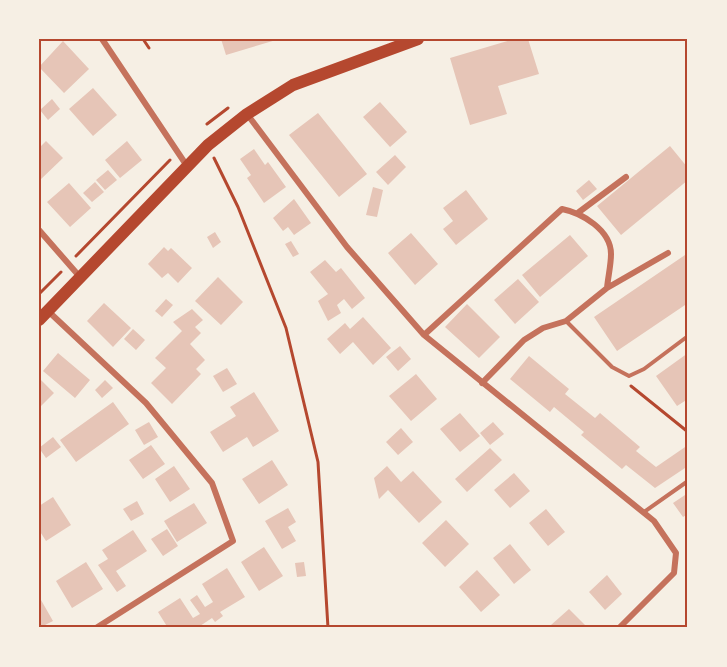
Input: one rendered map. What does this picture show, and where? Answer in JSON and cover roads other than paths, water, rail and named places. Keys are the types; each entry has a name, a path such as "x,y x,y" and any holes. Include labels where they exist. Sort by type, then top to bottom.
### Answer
{"main road":[{"path":"43,315 187,166 247,114 293,86 418,39"}],"street":[{"path":"102,39 187,166"},
{"path":"247,114 347,247 424,335 654,521 676,553 674,573 619,628"},
{"path":"579,212 626,177"},
{"path":"424,335 562,209 579,212 600,230 611,252 607,288"},
{"path":"39,230 80,277"},
{"path":"482,383 524,340 543,328 566,321 607,288 668,253"},
{"path":"43,315 146,403 212,483 233,541 96,628"}],"lane":[{"path":"566,321 612,367 629,376 644,369 688,336"},
{"path":"644,512 688,481"}]}
